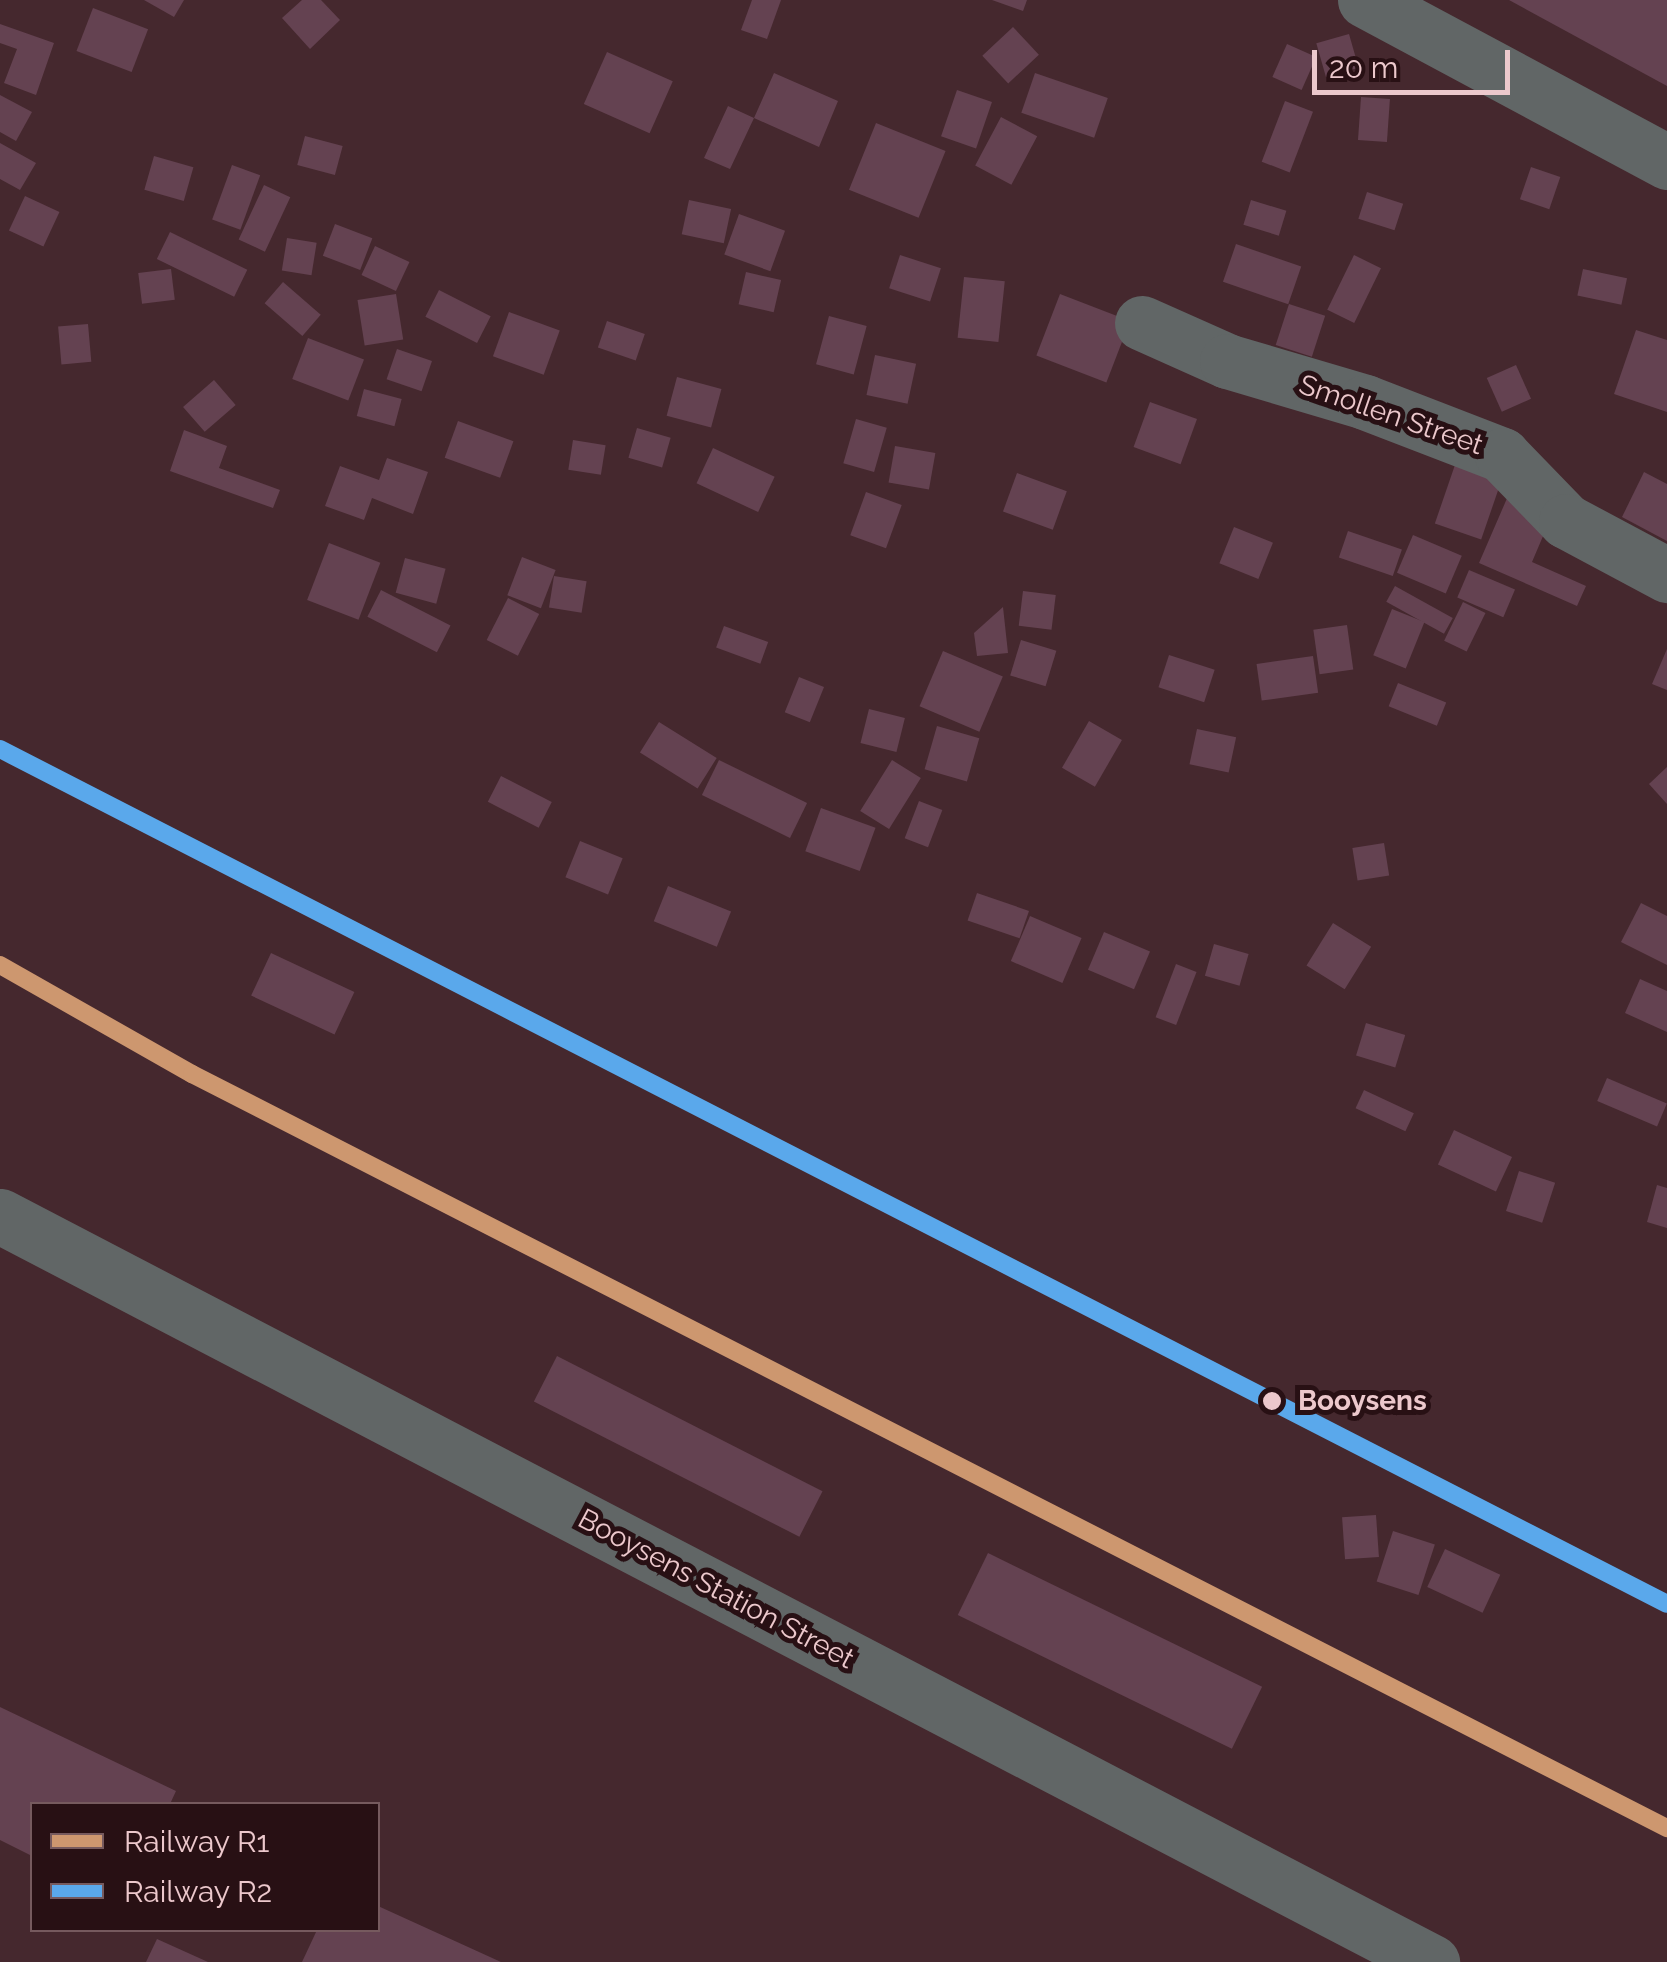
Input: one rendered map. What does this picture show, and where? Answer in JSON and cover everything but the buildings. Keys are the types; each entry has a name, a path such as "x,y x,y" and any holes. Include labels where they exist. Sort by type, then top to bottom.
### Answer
{"street":[{"path":"1365,0 1667,162"},
{"name":"Smollen Street","path":"1142,323 1227,361 1365,402 1502,454 1566,522 1667,576"},
{"name":"Booysens Station Street","path":"0,1216 1428,1961"}],"railway":[{"path":"0,749 1667,1604"}],"rail line":[{"name":"R2","path":"0,749 1667,1604"},
{"name":"R1","path":"0,965 192,1074 1667,1828"}],"place":[{"name":"Booysens","path":"1272,1401"}]}
